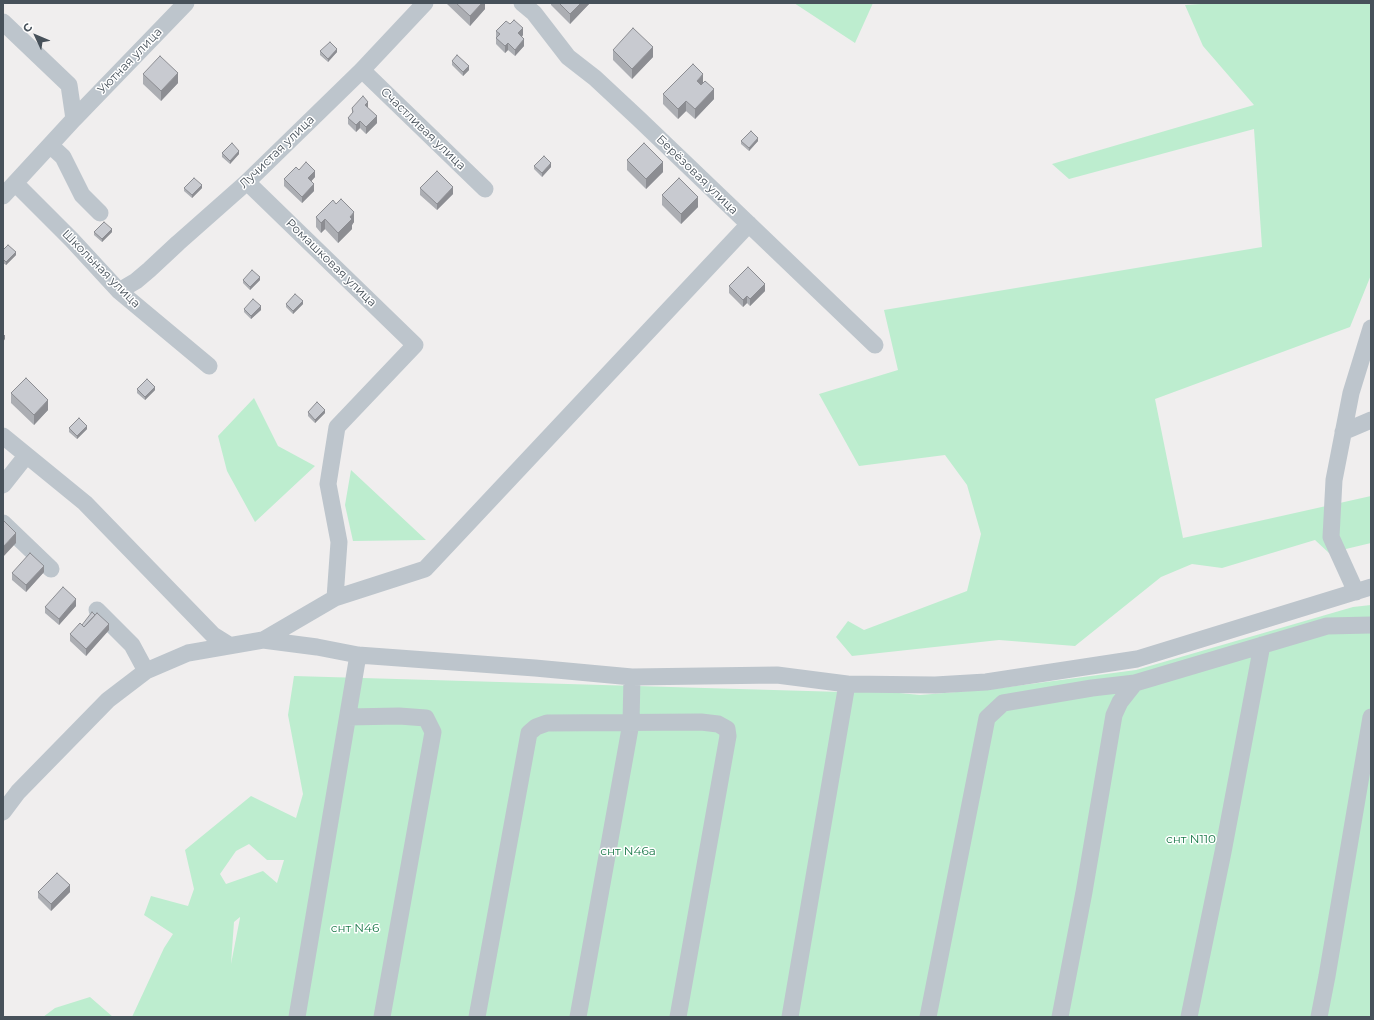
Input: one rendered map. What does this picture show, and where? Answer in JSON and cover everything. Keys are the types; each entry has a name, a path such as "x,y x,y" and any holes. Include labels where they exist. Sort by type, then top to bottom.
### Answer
{"street":[{"name":"Уютная улица","path":"50,145 186,3"},
{"name":"Лучистая улица","path":"119,291 136,281 150,270 178,242 247,182 362,70 425,3"},
{"name":"Берёзовая улица","path":"522,3 534,13 568,57 595,78 875,345"},
{"path":"3,22 69,86 74,119"},
{"name":"Счастливая улица","path":"362,70 485,189"},
{"path":"3,196 50,145 63,157 82,196 100,213"},
{"name":"Ромашковая улица","path":"247,182 415,345 337,427 328,484 339,542 335,598"},
{"name":"Школьная улица","path":"15,183 72,240 119,291 209,366"},
{"path":"263,640 335,598 425,569 749,224"},
{"path":"3,812 18,792 108,700 146,671 188,653 229,645 263,640 317,647 358,655 632,676 777,675 847,684 935,685 986,682 1137,659 1366,591 1331,537 1334,480 1343,432 1351,393 1371,328"},
{"path":"1343,432 1371,420"},
{"path":"3,436 85,503 213,635 229,645"},
{"path":"3,485 26,456"},
{"path":"3,523 51,569"},
{"path":"97,610 132,645 146,671"},
{"path":"928,1017 987,718 1003,703 1092,688 1135,683 1327,626 1371,624"},
{"path":"1189,1017 1223,852 1262,645"},
{"path":"297,1017 358,655"},
{"path":"578,1017 631,723 632,676"},
{"path":"1060,1017 1084,892 1114,715 1120,702 1135,683"},
{"path":"790,1017 847,684"},
{"path":"348,717 399,716 426,718 433,732 382,1017"},
{"path":"1319,1017 1371,717"},
{"path":"477,1017 529,733 536,727 547,723 701,722 718,724 727,728 728,736 678,1017"}],"green space":[{"path":"794,3 873,3 855,43"},
{"path":"1216,3 1371,3 1371,275 1350,327 1155,399 1183,538 1371,496 1371,543 1329,553 1315,540 1222,568 1192,564 1161,577 1075,646 999,640 852,656 836,637 848,621 864,630 967,591 981,534 967,485 945,455 859,466 819,394 898,370 884,310 1262,247 1254,129 1069,179 1052,164 1254,105 1203,46 1185,5"},
{"path":"254,398 278,446 315,466 255,522 227,471 218,436"},
{"path":"351,470 426,540 353,541 345,505"},
{"path":"1371,605 1371,1017 132,1017 164,948 173,934 144,915 151,896 188,906 194,889 185,850 251,796 296,818 303,794 288,715 294,676 842,692 858,689 920,695 993,689 1136,670 1353,607","holes":["249,844 267,860 284,860 277,883 263,871 226,884 220,874 236,851","240,918 231,964 234,922"]},
{"path":"90,997 113,1017 43,1017 55,1008"}],"building":[{"path":"456,3 482,3 470,16"},
{"path":"559,3 581,3 570,14"},
{"path":"514,20 523,28 518,33 524,39 515,50 508,43 505,46 496,38 500,34 496,31 506,21 510,24"},
{"path":"633,28 653,47 632,69 613,50"},
{"path":"330,42 337,49 328,59 320,51"},
{"path":"457,55 469,66 463,72 452,61"},
{"path":"160,56 178,73 161,91 143,74"},
{"path":"693,64 703,74 697,81 701,85 705,81 714,89 695,109 686,101 678,109 663,94"},
{"path":"363,96 368,102 365,105 377,116 366,127 360,121 356,125 348,118 353,112 352,108"},
{"path":"751,131 758,138 749,148 741,141"},
{"path":"232,143 239,151 230,161 222,153"},
{"path":"644,143 663,162 646,179 627,160"},
{"path":"544,156 551,163 542,173 534,166"},
{"path":"306,162 315,171 308,178 314,184 302,197 284,179 296,167 299,170"},
{"path":"437,171 453,187 437,204 420,188"},
{"path":"194,178 202,185 192,195 184,188"},
{"path":"679,178 698,197 681,214 662,195"},
{"path":"341,199 354,212 350,217 352,219 338,233 325,219 321,223 316,217 333,200 336,204"},
{"path":"104,222 112,229 102,239 94,232"},
{"path":"8,245 16,252 6,262 3,259 3,250"},
{"path":"748,267 765,284 750,299 747,296 743,300 729,286"},
{"path":"252,270 260,277 250,287 243,280"},
{"path":"295,294 303,301 293,311 286,304"},
{"path":"253,299 261,306 251,316 244,309"},
{"path":"26,378 48,400 34,415 11,393"},
{"path":"147,379 155,387 145,397 137,389"},
{"path":"317,402 325,410 315,420 308,412"},
{"path":"79,418 87,426 77,436 69,428"},
{"path":"3,520 16,533 3,547"},
{"path":"30,553 44,566 26,585 12,573"},
{"path":"63,587 76,599 59,619 45,607"},
{"path":"92,612 95,615 84,627 82,625"},
{"path":"97,613 109,624 86,649 70,634 80,623 84,627"},
{"path":"57,873 70,885 51,904 38,892"}],"park label":[{"name":"снт N110","path":"1191,839"},
{"name":"снт N46а","path":"628,851"},
{"name":"снт N46","path":"355,928"}]}
